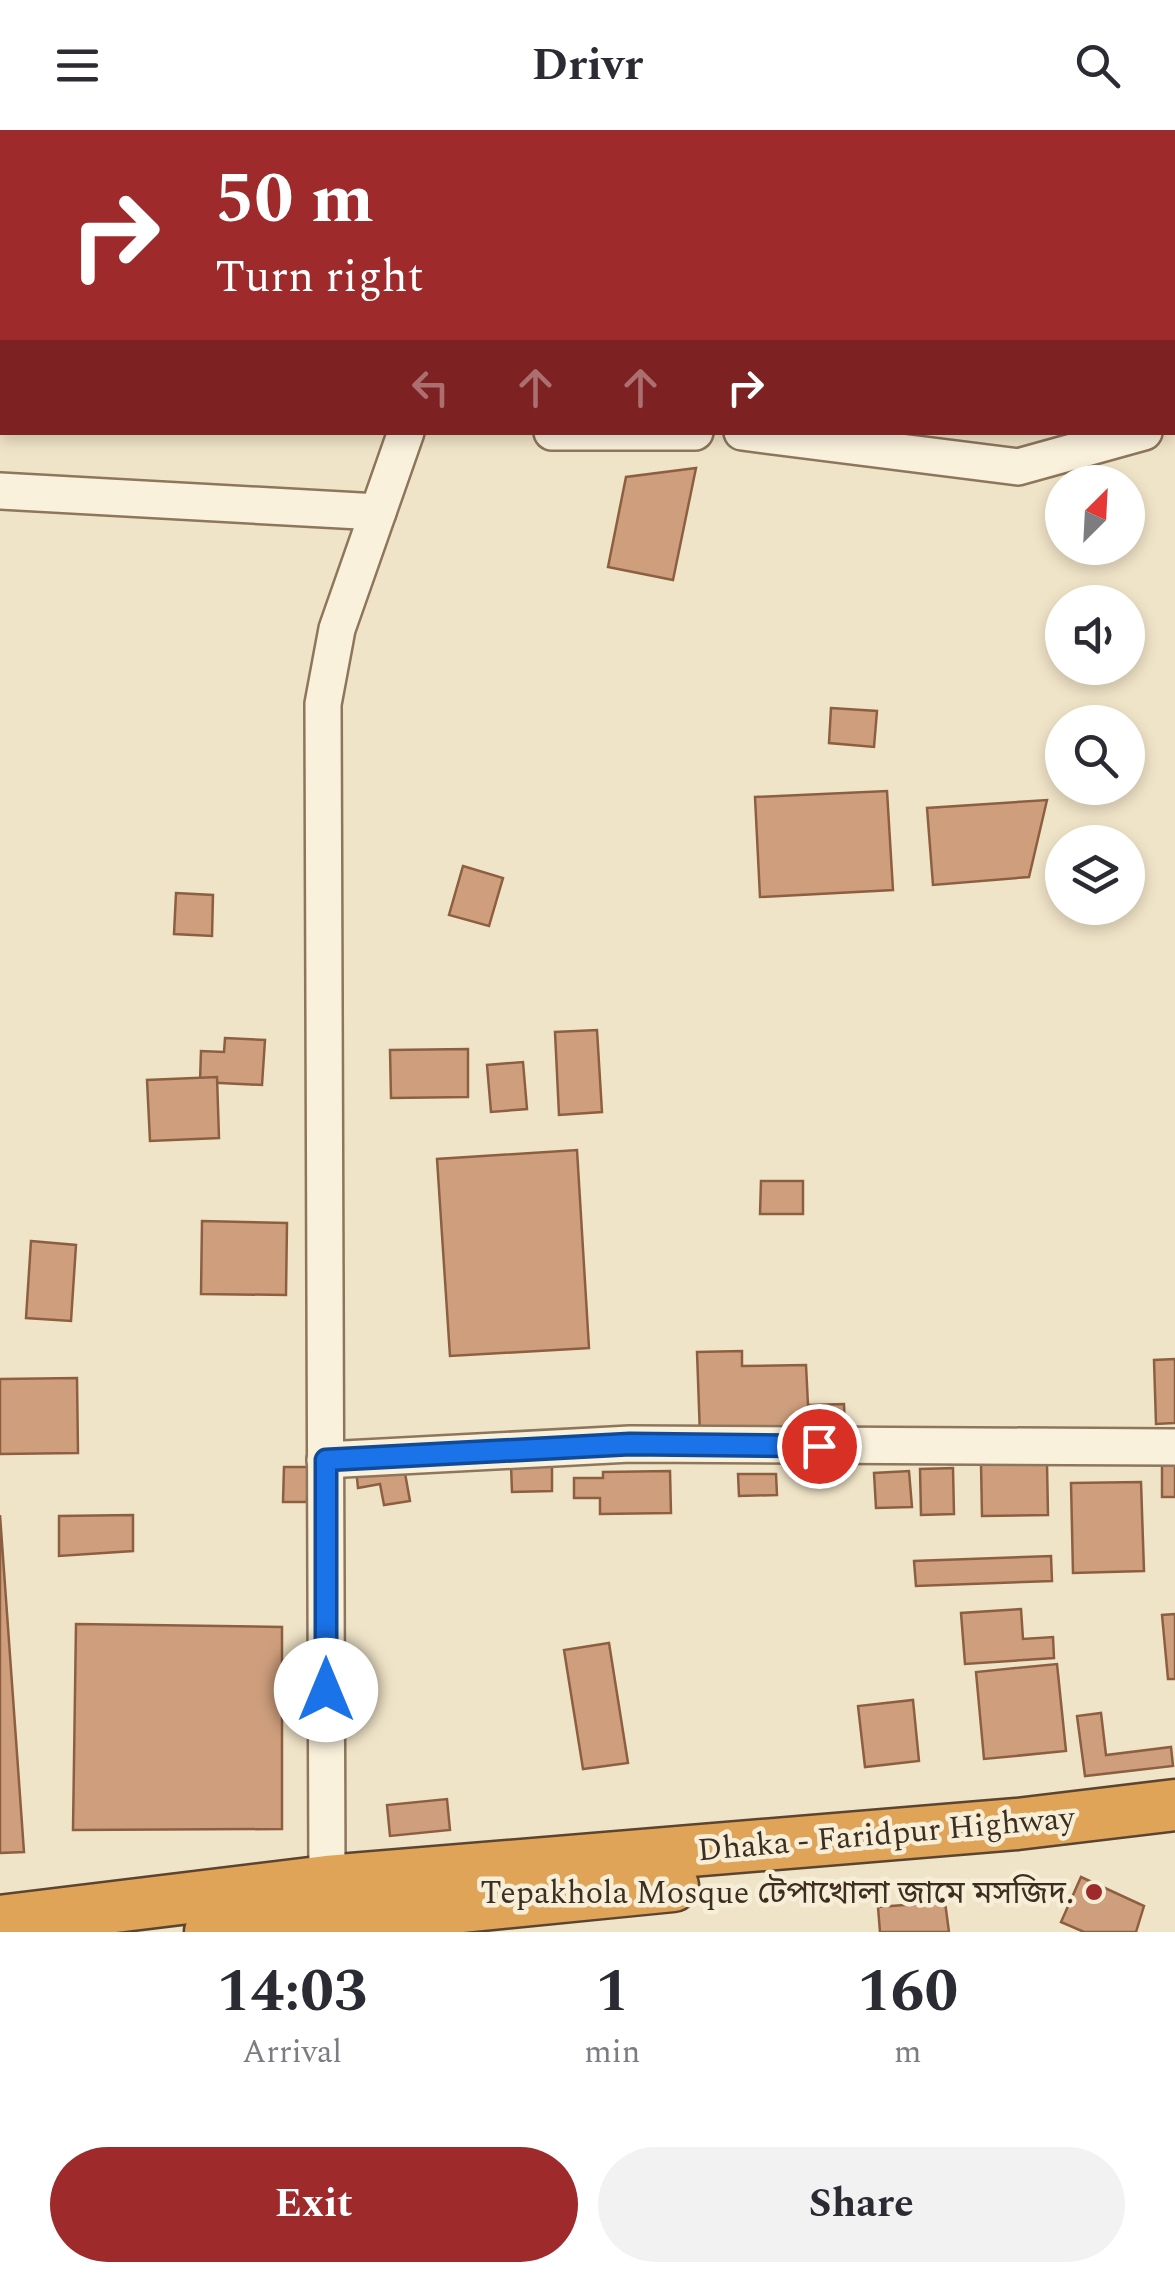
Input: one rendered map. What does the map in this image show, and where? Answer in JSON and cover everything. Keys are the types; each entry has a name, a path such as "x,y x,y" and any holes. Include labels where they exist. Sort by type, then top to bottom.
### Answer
{"highway":[{"name":"Dhaka - Faridpur Highway","path":"1019,1838 1175,1804"},
{"name":"Dhaka - Faridpur Highway","path":"8,1925 1019,1838 1175,1836"},
{"name":"Dhaka - Faridpur Highway","path":"210,1932 333,1900"}],"street":[{"path":"333,1900 326,1460 323,704 338,628 405,435"},
{"path":"766,435 1018,467 1133,435"},
{"path":"0,491 378,512"},
{"path":"326,1460 630,1444 1175,1447"}],"building":[{"path":"696,468 673,580 608,567 626,477"},
{"path":"831,708 877,711 874,747 829,743"},
{"path":"887,791 893,890 760,897 755,797"},
{"path":"1045,800 1029,877 933,885 927,808"},
{"path":"463,866 503,878 489,926 449,915"},
{"path":"176,893 213,895 212,936 174,934"},
{"path":"597,1030 602,1112 559,1115 555,1032"},
{"path":"225,1038 265,1040 262,1085 200,1082 201,1051 224,1052"},
{"path":"468,1049 468,1097 391,1098 390,1050"},
{"path":"523,1062 527,1109 491,1112 487,1065"},
{"path":"217,1077 219,1138 150,1141 147,1080"},
{"path":"577,1150 589,1348 450,1356 437,1159"},
{"path":"761,1181 803,1181 803,1214 760,1214"},
{"path":"202,1221 287,1223 286,1295 201,1294"},
{"path":"31,1241 76,1245 71,1321 26,1318"},
{"path":"742,1351 742,1366 806,1365 808,1405 844,1404 845,1431 700,1435 697,1352"},
{"path":"1175,1359 1175,1423 1156,1424 1154,1360"},
{"path":"77,1378 78,1453 0,1454 0,1379"},
{"path":"1162,1459 1175,1459 1175,1497 1162,1497"},
{"path":"403,1462 410,1501 384,1505 380,1484 358,1488 356,1469"},
{"path":"552,1464 552,1491 512,1492 511,1465"},
{"path":"981,1464 1047,1464 1048,1515 982,1516"},
{"path":"284,1467 308,1467 307,1502 283,1502"},
{"path":"953,1468 954,1514 921,1515 920,1469"},
{"path":"670,1471 671,1513 600,1514 600,1498 574,1498 574,1478 603,1478 603,1472"},
{"path":"909,1471 912,1507 876,1508 874,1473"},
{"path":"738,1474 776,1474 777,1495 739,1496"},
{"path":"1141,1482 1144,1571 1073,1573 1071,1483"},
{"path":"0,1515 24,1852 0,1853"},
{"path":"133,1515 133,1551 59,1556 59,1516"},
{"path":"1051,1556 1052,1581 916,1586 914,1561"},
{"path":"1021,1609 1023,1639 1053,1637 1054,1658 965,1664 961,1613"},
{"path":"1175,1614 1175,1679 1168,1679 1162,1615"},
{"path":"76,1624 282,1627 282,1829 73,1830"},
{"path":"609,1643 628,1763 583,1769 564,1650"},
{"path":"1057,1664 1066,1751 984,1759 976,1672"},
{"path":"913,1700 919,1761 865,1767 858,1706"},
{"path":"1101,1713 1106,1755 1171,1747 1173,1766 1085,1776 1077,1716"},
{"path":"447,1799 450,1830 390,1836 387,1805"},
{"name":"Tepakhola Mosque টেপাখোলা জামে মসজিদ.","path":"1081,1877 1144,1906 1136,1932 1084,1932 1061,1922"},
{"path":"945,1902 949,1932 880,1932 878,1907"}],"place":[{"name":"Tepakhola Mosque টেপাখোলা জামে মসজিদ.","path":"1094,1892"}],"route":[{"path":"326,1690 326,1460 630,1444 819,1446"}]}
